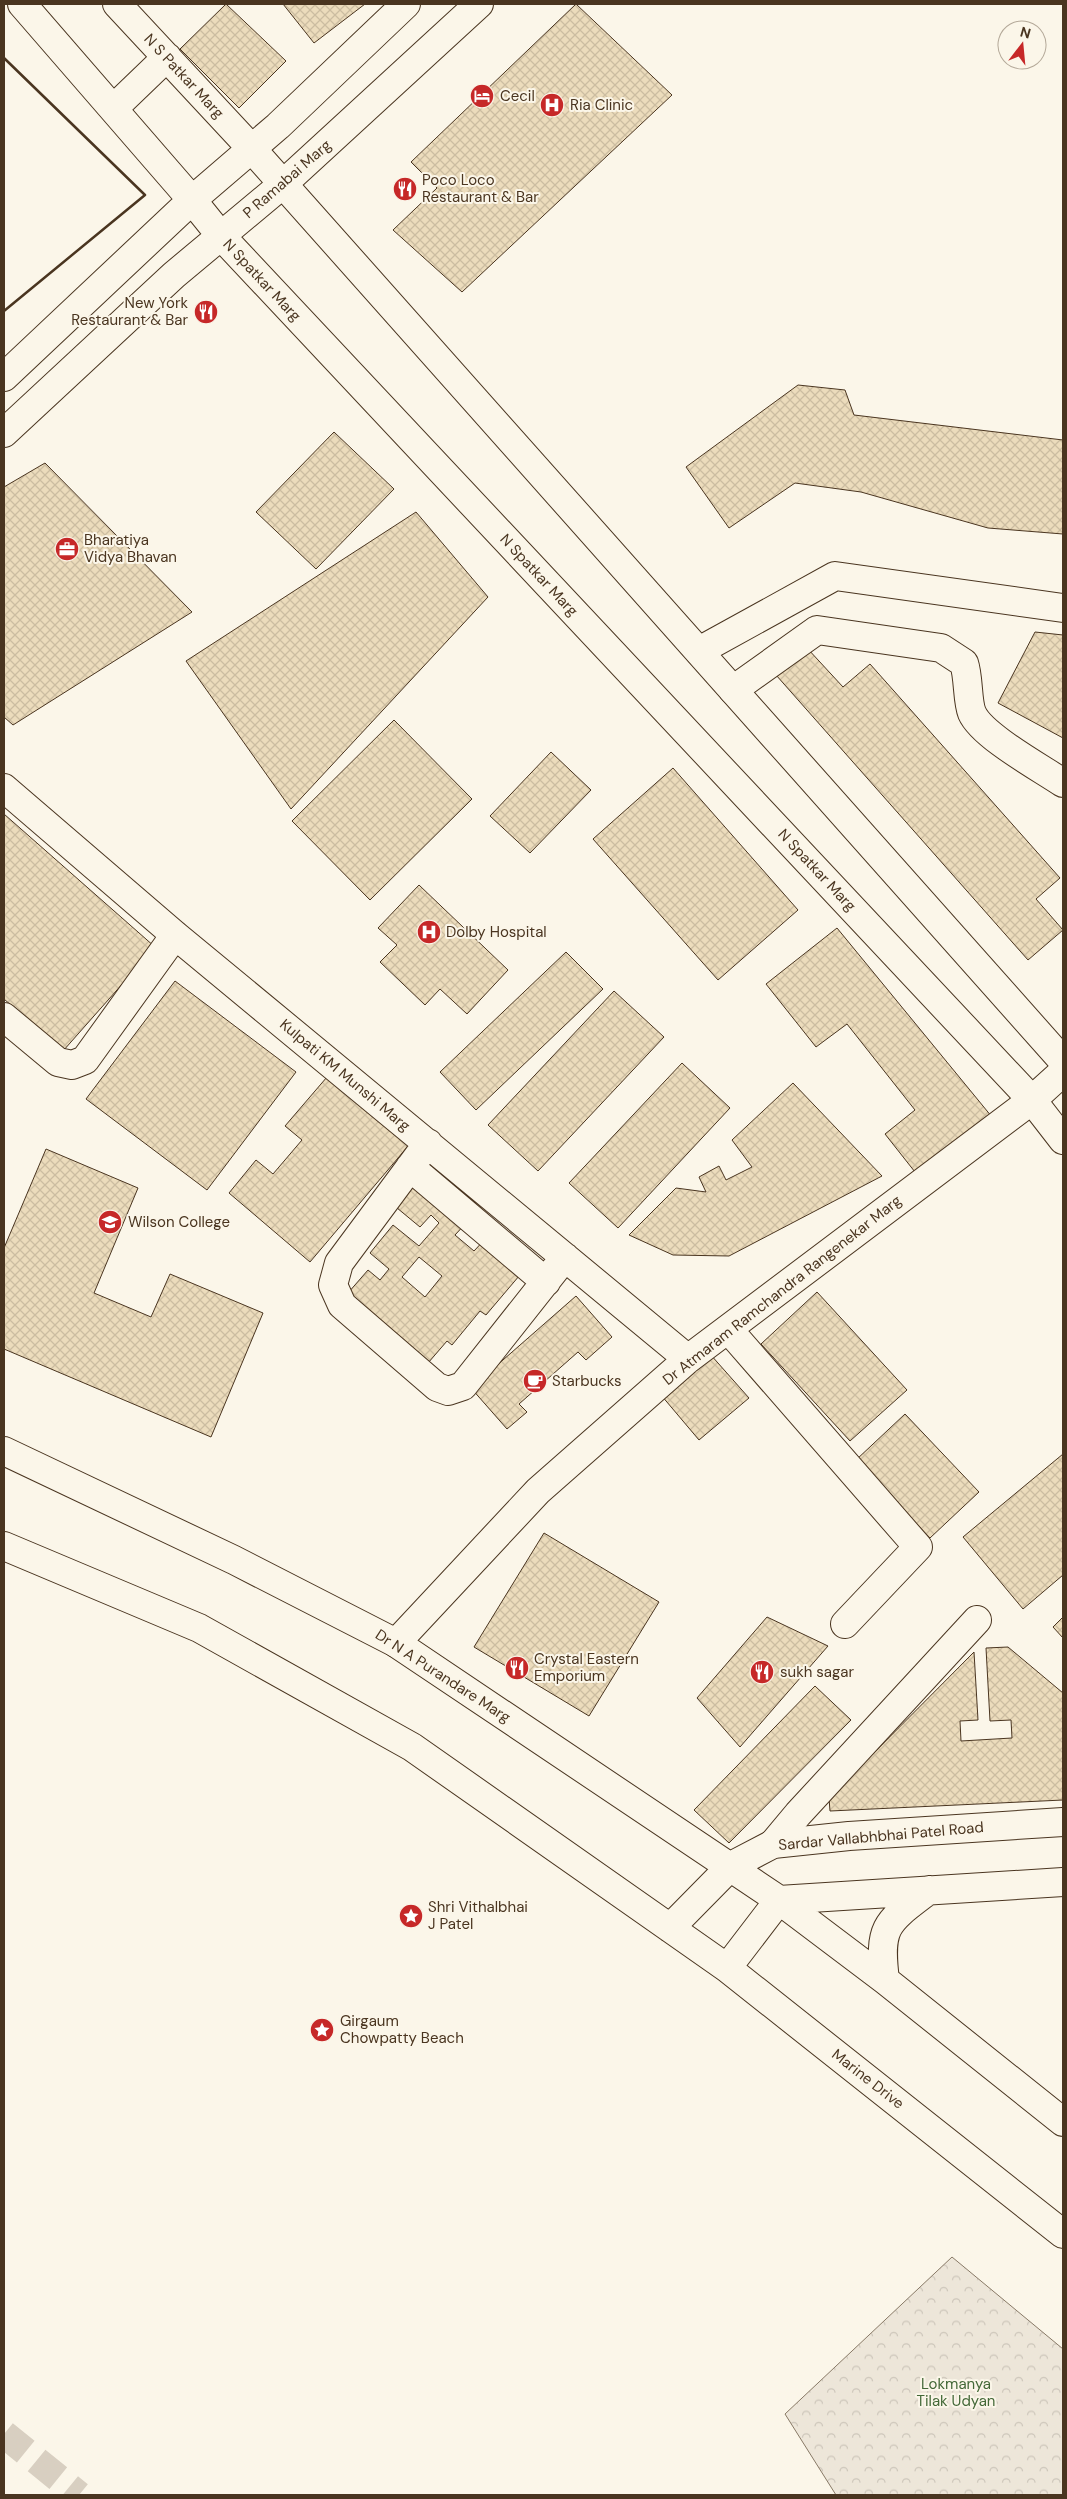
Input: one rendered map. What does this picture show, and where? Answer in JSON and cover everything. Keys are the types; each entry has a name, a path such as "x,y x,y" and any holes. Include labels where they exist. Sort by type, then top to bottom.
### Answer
{"main road":[{"name":"N Spatkar Marg","path":"22,4 114,108 221,236 1032,1100 1063,1140"},
{"name":"N S Patkar Marg","path":"117,4 251,148"},
{"path":"4,377 192,200 278,126 406,4"},
{"name":"P Ramabai Marg","path":"7,423 167,282 283,184 479,4"},
{"path":"114,108 166,57"},
{"path":"251,148 1063,1061"},
{"path":"698,651 835,576 1063,608"},
{"path":"733,690 817,630 941,648 964,663 969,678 972,712 985,731 1063,783"},
{"name":"Kulpati KM Munshi Marg","path":"4,788 175,935 688,1359"},
{"path":"4,1017 58,1062 72,1065 85,1060 175,935"},
{"name":"Dr Atmaram Ramchandra Rangenekar Marg","path":"396,1643 538,1491 688,1359 1032,1100 1063,1072"},
{"path":"428,1143 340,1263 333,1285 342,1305 437,1387 448,1390 464,1386 565,1257"},
{"path":"410,1167 546,1282"},
{"path":"728,1329 918,1547 844,1624"},
{"name":"Dr N A Purandare Marg","path":"4,1451 234,1560 396,1643 779,1900"},
{"path":"4,1546 199,1628 412,1747 670,1928"},
{"path":"773,1844 798,1814 977,1620"},
{"name":"Sardar Vallabhbhai Patel Road","path":"670,1928 731,1866 773,1844 849,1836 1063,1822"},
{"path":"727,1968 779,1900 1063,1882"},
{"path":"885,1980 882,1945 884,1935 897,1915 928,1890"},
{"path":"779,1900 885,1980 1063,2122"},
{"name":"Marine Drive","path":"670,1928 727,1968 1063,2234"}],"green space":[{"name":"Lokmanya Tilak Udyan","path":"952,2257 1063,2349 1063,2495 836,2495 785,2414"}],"building":[{"path":"226,4 286,61 239,108 180,49"},
{"path":"283,4 365,4 314,43"},
{"path":"576,4 672,95 462,292 393,230 437,188 411,162"},
{"path":"798,385 845,390 854,415 1063,440 1063,534 988,528 861,492 795,483 729,528 686,467"},
{"path":"334,432 394,489 316,569 256,512"},
{"name":"Bharatiya Vidya Bhavan","path":"45,463 192,612 13,725 4,717 4,487"},
{"path":"416,512 488,597 291,809 186,661"},
{"path":"1035,632 1063,635 1063,738 998,703"},
{"path":"807,648 843,687 870,664 1060,878 1036,899 1063,930 1028,960 776,675"},
{"path":"394,720 472,799 370,900 292,821"},
{"path":"551,752 591,790 530,853 490,816"},
{"path":"673,768 798,910 718,980 593,839"},
{"path":"4,814 155,947 63,1051 4,999"},
{"path":"419,885 508,970 467,1014 440,989 425,1005 380,962 397,945 378,928"},
{"path":"837,928 992,1117 915,1172 885,1134 915,1110 847,1024 816,1047 766,984"},
{"path":"566,952 603,989 476,1110 440,1072"},
{"path":"175,981 296,1072 207,1190 86,1099"},
{"path":"614,991 664,1037 538,1171 488,1125"},
{"path":"682,1063 730,1108 618,1228 569,1183"},
{"path":"327,1077 409,1145 310,1262 229,1193 256,1160 273,1174 302,1140 285,1126"},
{"path":"793,1083 882,1176 729,1256 673,1255 629,1235 676,1188 706,1192 699,1177 719,1166 726,1180 752,1167 732,1140"},
{"path":"46,1149 138,1188 94,1293 151,1317 170,1274 263,1313 211,1437 4,1349 4,1248"},
{"path":"415,1176 468,1221 455,1235 474,1251 487,1237 525,1269 486,1315 480,1311 452,1345 447,1341 422,1370 341,1301 368,1270 380,1280 389,1269 370,1253 393,1225 419,1246 439,1223 431,1215 420,1227 391,1203","holes":["419,1257 442,1276 425,1297 402,1277"]},
{"path":"817,1292 907,1390 850,1441 761,1344"},
{"path":"576,1296 612,1337 586,1360 578,1352 519,1404 527,1412 507,1429 471,1388"},
{"path":"710,1354 749,1398 699,1440 661,1395"},
{"path":"905,1414 979,1492 930,1538 856,1460"},
{"path":"1063,1454 1063,1575 1023,1609 963,1537"},
{"path":"544,1533 659,1602 589,1716 474,1647"},
{"name":"sukh sagar","path":"767,1617 828,1646 740,1747 697,1698"},
{"path":"1063,1617 1063,1638 1053,1627"},
{"path":"1008,1647 1063,1693 1063,1800 830,1811 829,1798 974,1652 978,1720 960,1721 961,1741 1012,1738 1011,1720 990,1721 986,1648"},
{"path":"815,1686 851,1720 729,1843 694,1810"}],"tunnel":[{"path":"4,2434 79,2495"}],"wall":[{"path":"4,58 145,195 4,311"}],"place":[{"name":"Cecil","path":"482,96"},
{"name":"Ria Clinic","path":"552,105"},
{"name":"Poco Loco Restaurant & Bar","path":"405,189"},
{"name":"New York Restaurant & Bar","path":"206,312"},
{"name":"Bharatiya Vidya Bhavan","path":"67,549"},
{"name":"Dolby Hospital","path":"429,932"},
{"name":"Wilson College","path":"110,1222"},
{"name":"Starbucks","path":"535,1381"},
{"name":"Crystal Eastern Emporium","path":"517,1668"},
{"name":"sukh sagar","path":"762,1672"},
{"name":"Shri Vithalbhai J Patel","path":"411,1916"},
{"name":"Girgaum Chowpatty Beach","path":"322,2030"}]}
